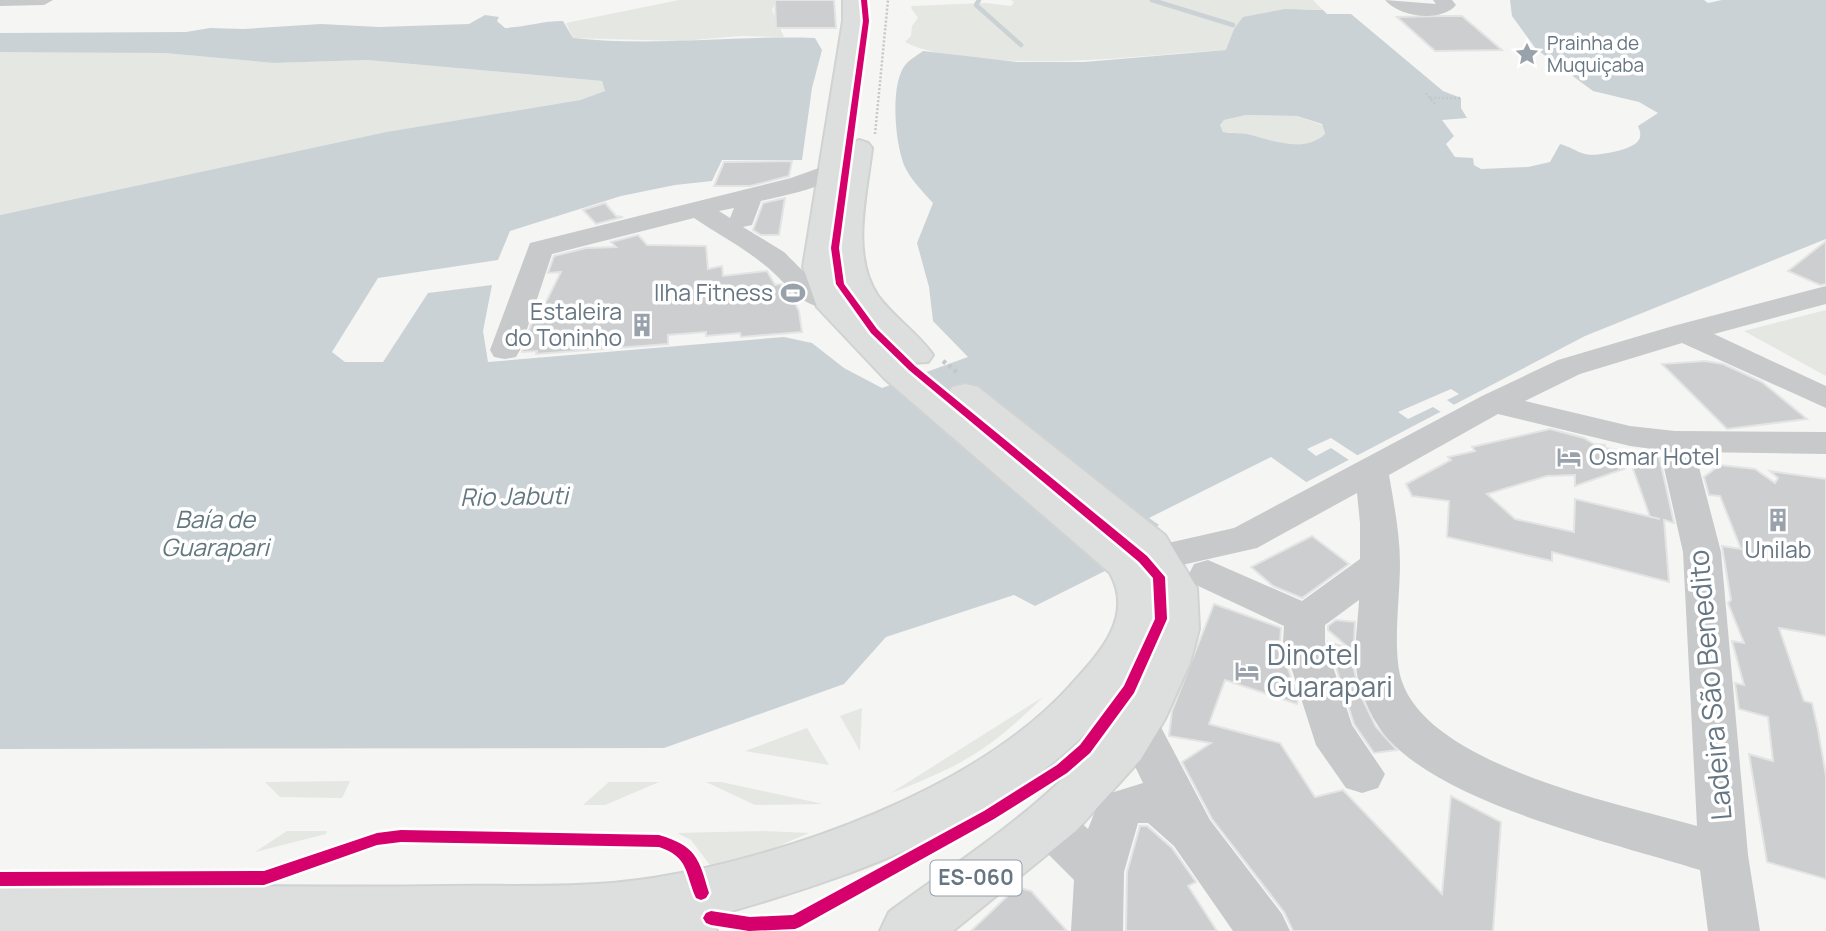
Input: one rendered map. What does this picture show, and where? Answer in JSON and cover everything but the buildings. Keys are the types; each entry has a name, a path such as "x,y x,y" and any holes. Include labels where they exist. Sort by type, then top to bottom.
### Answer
{"main road":[{"path":"853,0 853,21 818,267 828,300 1145,555 1195,591"},
{"path":"875,0 850,242 854,281 911,367"},
{"path":"0,909 197,921 606,909 671,917 726,888 828,855 946,803 1007,768 1055,732 1126,652 1141,619 1141,596 1137,578 1145,555"},
{"name":"ES-060","path":"909,931 1090,785 1138,727 1164,672 1195,591"}],"street":[{"path":"0,1 44,0"},
{"path":"1394,0 1400,5 1429,9 1443,8 1447,5 1442,0"},
{"path":"505,349 540,249 800,183 830,171"},
{"path":"739,235 750,196"},
{"path":"699,210 774,258 806,290 828,300"},
{"path":"1145,555 1244,539 1313,504 1494,403 1589,360 1826,295"},
{"path":"1684,332 1778,375 1825,424"},
{"path":"1494,403 1630,436 1675,441 1825,424"},
{"name":"Ladeira São Benedito","path":"1675,441 1702,551 1724,855 1734,931"},
{"path":"1371,470 1380,543 1378,673 1388,702 1404,727 1434,752 1514,792 1724,855"},
{"path":"1313,504 1356,510 1380,543"},
{"path":"1244,539 1195,591 1305,620"},
{"path":"1362,774 1332,732 1304,642 1305,620 1380,543"},
{"path":"1138,727 1193,835"},
{"path":"1097,931 1099,872 1118,810 1132,803 1153,803 1172,810 1264,931"},
{"path":"1043,825 1060,834 1099,872"}],"path":[{"path":"874,147 888,0"},
{"path":"1426,93 1435,104"},
{"path":"1430,98 1461,98"}],"shaded area":[{"path":"679,0 776,0 772,10 784,37 740,36 681,41 573,38 566,23"},
{"path":"1011,0 1313,0 1323,10 1288,11 1234,29 1227,50 1033,61 951,55 905,42 911,36 912,26 918,18 912,6 986,3 1011,6 1014,2"},
{"path":"49,50 164,53 274,63 367,60 602,81 605,91 580,100 386,132 0,215 0,52"},
{"path":"1246,115 1297,116 1322,125 1325,135 1308,143 1289,144 1248,134 1223,132 1220,125 1224,120"},
{"path":"1826,310 1826,376 1744,331"},
{"path":"1043,697 1007,731 973,755 937,774 891,793"},
{"path":"862,708 860,751 840,716"},
{"path":"807,728 829,765 745,751"},
{"path":"350,781 342,798 280,797 265,782"},
{"path":"609,782 659,782 605,805 583,805"},
{"path":"706,782 721,782 823,804 755,805"},
{"path":"287,831 327,831 326,834 255,852"},
{"path":"677,833 809,833 762,853 710,865 691,840"}],"water":[{"name":"Baía de Guarapari","path":"1510,0 1704,0 1708,3 1722,0 1826,0 1826,239 1585,336 1297,487 1267,467 1160,524 1111,568 1035,606 1014,595 886,637 844,684 664,748 0,749 0,215 386,132 580,100 605,91 602,81 367,60 274,63 164,53 0,52 0,33 186,32 210,28 243,29 321,24 379,27 469,24 485,15 499,17 497,21 505,28 563,21 573,38 664,41 815,38 822,50 812,88 802,160 722,160 712,181 621,196 510,231 498,260 378,278 332,352 345,362 383,362 428,293 492,285 483,331 488,362 784,337 812,343 844,368 882,388 968,357 933,321 929,287 917,243 933,203 906,169 899,146 897,85 908,62 923,51 1017,62 1084,62 1226,50 1234,29 1243,17 1285,9 1323,10 1327,14 1351,14 1443,91 1461,98 1461,108 1467,118 1442,120 1454,136 1446,144 1455,157 1473,158 1474,165 1481,169 1528,167 1550,162 1560,144 1585,154 1597,154 1621,150 1638,141 1638,126 1658,113 1639,102 1593,91 1536,49 1512,16","holes":["1246,115 1297,116 1322,124 1325,134 1309,143 1289,144 1248,134 1223,132 1220,125 1224,120"]}],"pier":[{"path":"1451,389 1459,394 1447,400 1457,407 1444,414 1433,407 1408,419 1398,412"},
{"path":"1331,438 1360,457 1352,462 1331,448 1316,456 1307,449"},
{"path":"1271,457 1309,484 1296,490 1267,471 1162,527 1149,518"}],"waterway":[{"path":"979,0 976,5 1021,45"},
{"path":"1152,0 1233,25"}],"cycle path":[{"path":"711,918 750,924 795,922 989,815 1062,769 1085,749 1129,689 1161,619 1159,577 1143,559 912,368 874,331 840,284 835,248 866,21 864,0"},
{"path":"0,879 264,878 377,839 401,836 659,841 678,848 689,859 701,893"}],"place":[{"name":"Prainha de Muquiçaba","path":"1527,54"},
{"name":"Ilha Fitness","path":"793,293"},
{"name":"Estaleira do Toninho","path":"642,325"},
{"name":"Osmar Hotel","path":"1569,457"},
{"name":"Unilab","path":"1778,520"},
{"name":"Dinotel Guarapari","path":"1247,671"}],"water label":[{"name":"Rio Jabuti","path":"514,497"}]}
